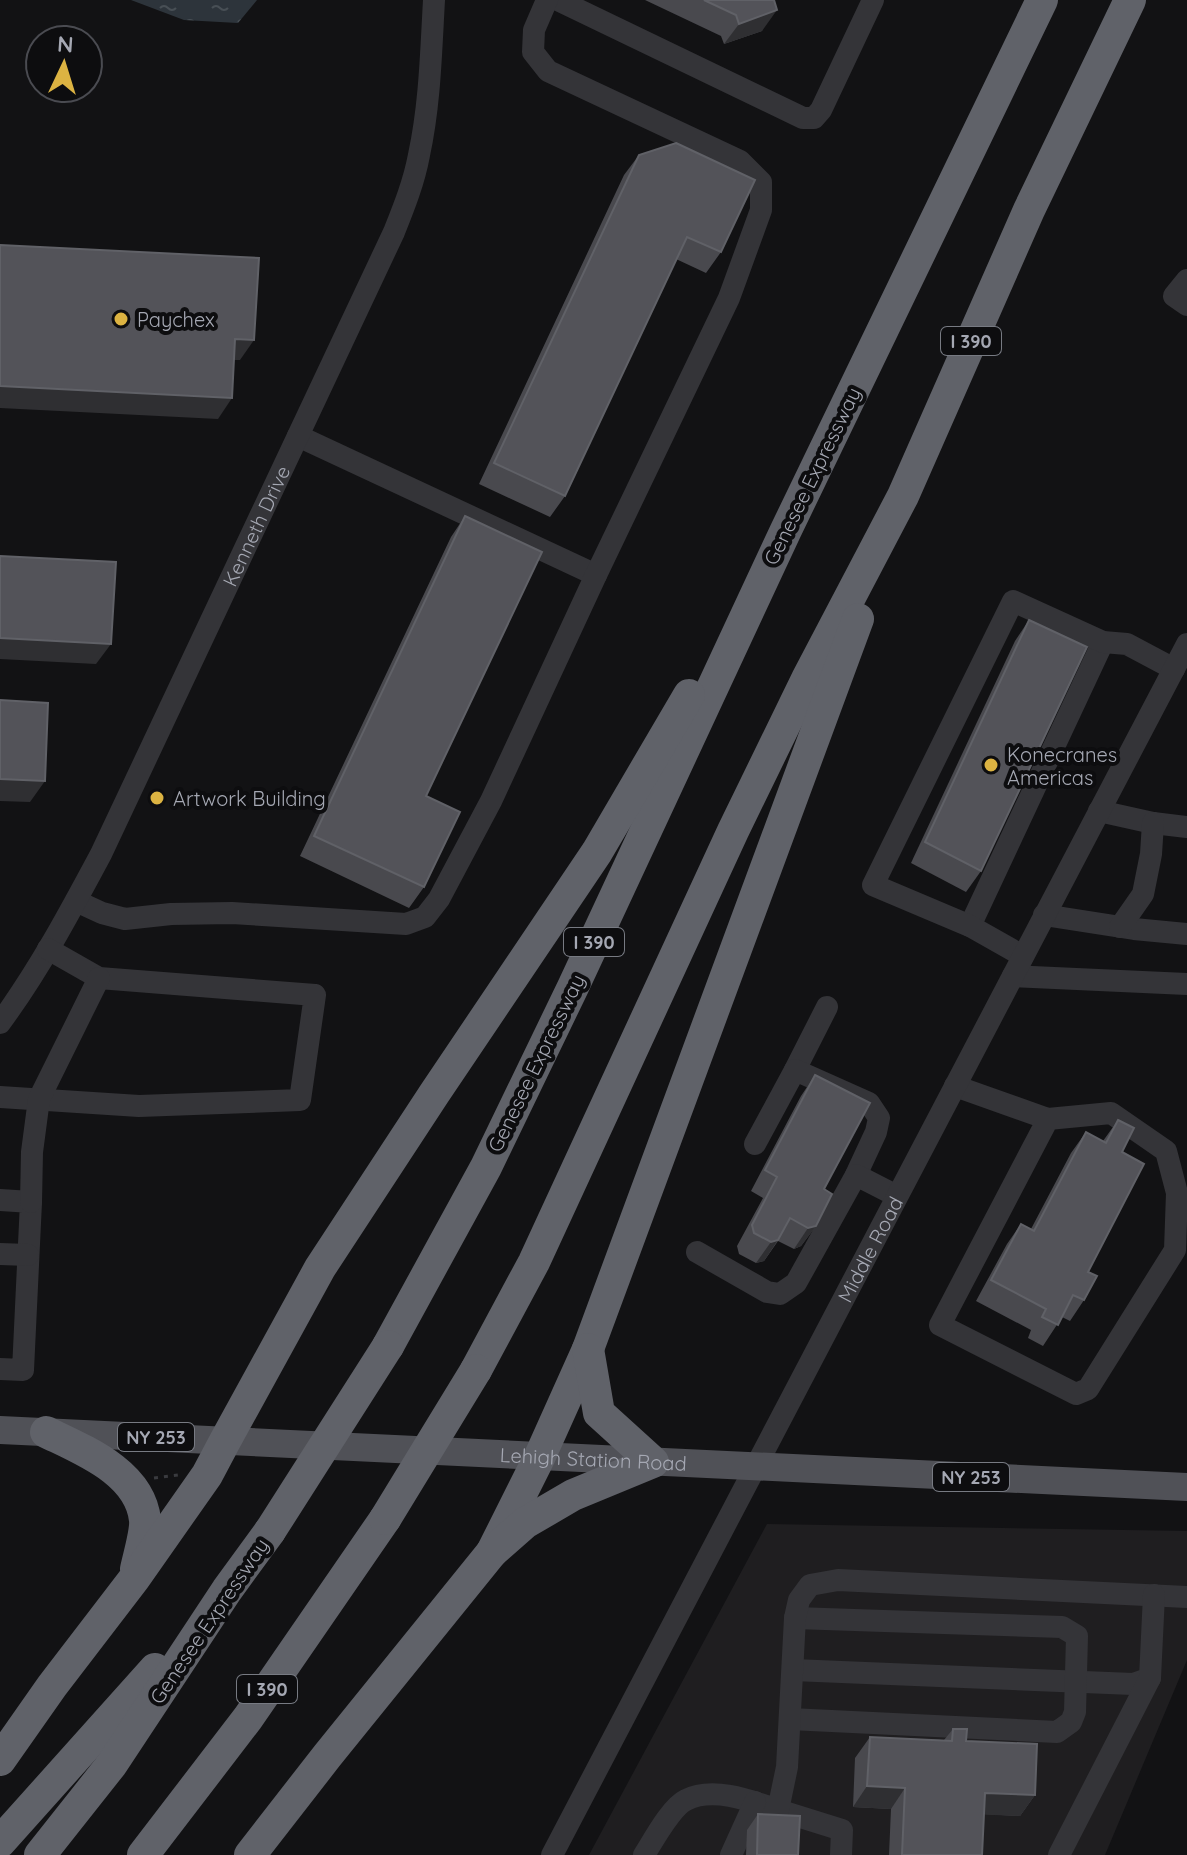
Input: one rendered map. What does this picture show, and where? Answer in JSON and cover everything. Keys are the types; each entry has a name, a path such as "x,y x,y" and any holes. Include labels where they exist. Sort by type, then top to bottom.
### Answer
{"highway":[{"name":"Genesee Expressway","path":"40,1855 112,1764 227,1590 270,1531 388,1346 492,1153 573,987 786,530 1042,0"},
{"name":"I 390","path":"143,1855 248,1718 385,1519 476,1370 534,1262 733,831 807,679 903,496 1029,210 1130,0"},
{"path":"492,1552 588,1349 903,496"},
{"path":"0,1760 207,1475 320,1268 597,852 786,530"},
{"path":"250,1855 492,1552 525,1523 573,1495 653,1462 599,1413 588,1349"},
{"path":"46,1432 85,1451 121,1474 139,1498 145,1521 134,1579"},
{"path":"0,1842 227,1590"}],"main road":[{"name":"Lehigh Station Road","path":"0,1430 1187,1487"}],"street":[{"name":"Kenneth Drive","path":"0,1023 48,949 101,854 394,232 419,156 426,119 434,0"},
{"path":"76,901 125,919 171,914 232,913 406,924 425,917 439,899 491,801 729,298 761,210 761,182 740,161 548,71 533,52 534,30 547,0"},
{"path":"558,0 803,118 814,118 821,110 873,0"},
{"path":"1187,280 1174,296 1187,305"},
{"path":"298,436 596,575"},
{"path":"1174,669 1127,644 1103,642 1013,601 873,885 970,926 1018,966 1187,984"},
{"path":"970,926 1103,642"},
{"name":"Middle Road","path":"552,1855 1187,644"},
{"path":"1099,811 1187,827"},
{"path":"1120,927 1143,894 1153,823"},
{"path":"1044,915 1187,934"},
{"path":"0,1097 139,1106 300,1100 315,995 99,978 48,949"},
{"path":"0,1369 23,1370 32,1152 39,1099 99,978"},
{"path":"755,1144 827,1007"},
{"path":"697,1252 767,1292 780,1294 796,1283 856,1175 876,1132 879,1118 869,1103 795,1070"},
{"path":"955,1086 1048,1119 1111,1113 1166,1151 1177,1193 1175,1250 1088,1389 1076,1394 940,1325 1048,1119"},
{"path":"856,1175 897,1196"},
{"path":"0,1200 31,1202"},
{"path":"0,1254 28,1255"},
{"path":"778,1810 787,1767 795,1618 799,1600 810,1585 838,1580 1187,1597"},
{"path":"1059,1855 1150,1678 1154,1595"},
{"path":"790,1719 1057,1732 1071,1722 1075,1712 1077,1636 1062,1627 795,1618"},
{"path":"793,1670 1133,1684 1150,1678"},
{"path":"644,1855 664,1822 684,1800 725,1794 842,1830 841,1855"},
{"path":"731,1855 755,1802"}],"path":[{"path":"152,1478 180,1475"}],"shaded area":[{"path":"767,1524 1187,1531 1187,1660 1105,1855 589,1855"}],"water":[{"path":"131,0 257,0 238,23 184,20"}],"building":[{"path":"704,0 774,0 777,10 739,24 736,15"},
{"path":"676,143 755,180 721,252 687,237 565,496 494,463 639,155"},
{"name":"Paychex","path":"0,245 259,258 254,340 235,339 232,398 0,386"},
{"path":"465,516 542,552 426,796 460,812 424,887 314,836"},
{"path":"0,556 116,562 111,644 0,638"},
{"name":"Konecranes Americas","path":"1029,620 1087,647 981,871 925,842"},
{"path":"0,700 48,703 45,781 0,779"},
{"path":"815,1075 870,1103 824,1189 832,1194 816,1226 808,1228 790,1218 778,1240 771,1242 754,1233 752,1225 777,1177 765,1170"},
{"path":"1118,1120 1134,1128 1122,1152 1144,1164 1088,1272 1097,1276 1084,1300 1073,1295 1058,1325 1042,1317 1046,1309 991,1280 1021,1224 1034,1231 1086,1132 1106,1143"},
{"path":"953,1729 967,1729 966,1741 1037,1744 1035,1795 985,1793 982,1855 902,1855 905,1788 867,1786 870,1737 952,1741"},
{"path":"758,1814 800,1816 798,1855 757,1855"}],"place":[{"name":"Paychex","path":"121,319"},
{"name":"Konecranes Americas","path":"991,765"},
{"name":"Artwork Building","path":"157,798"}]}
